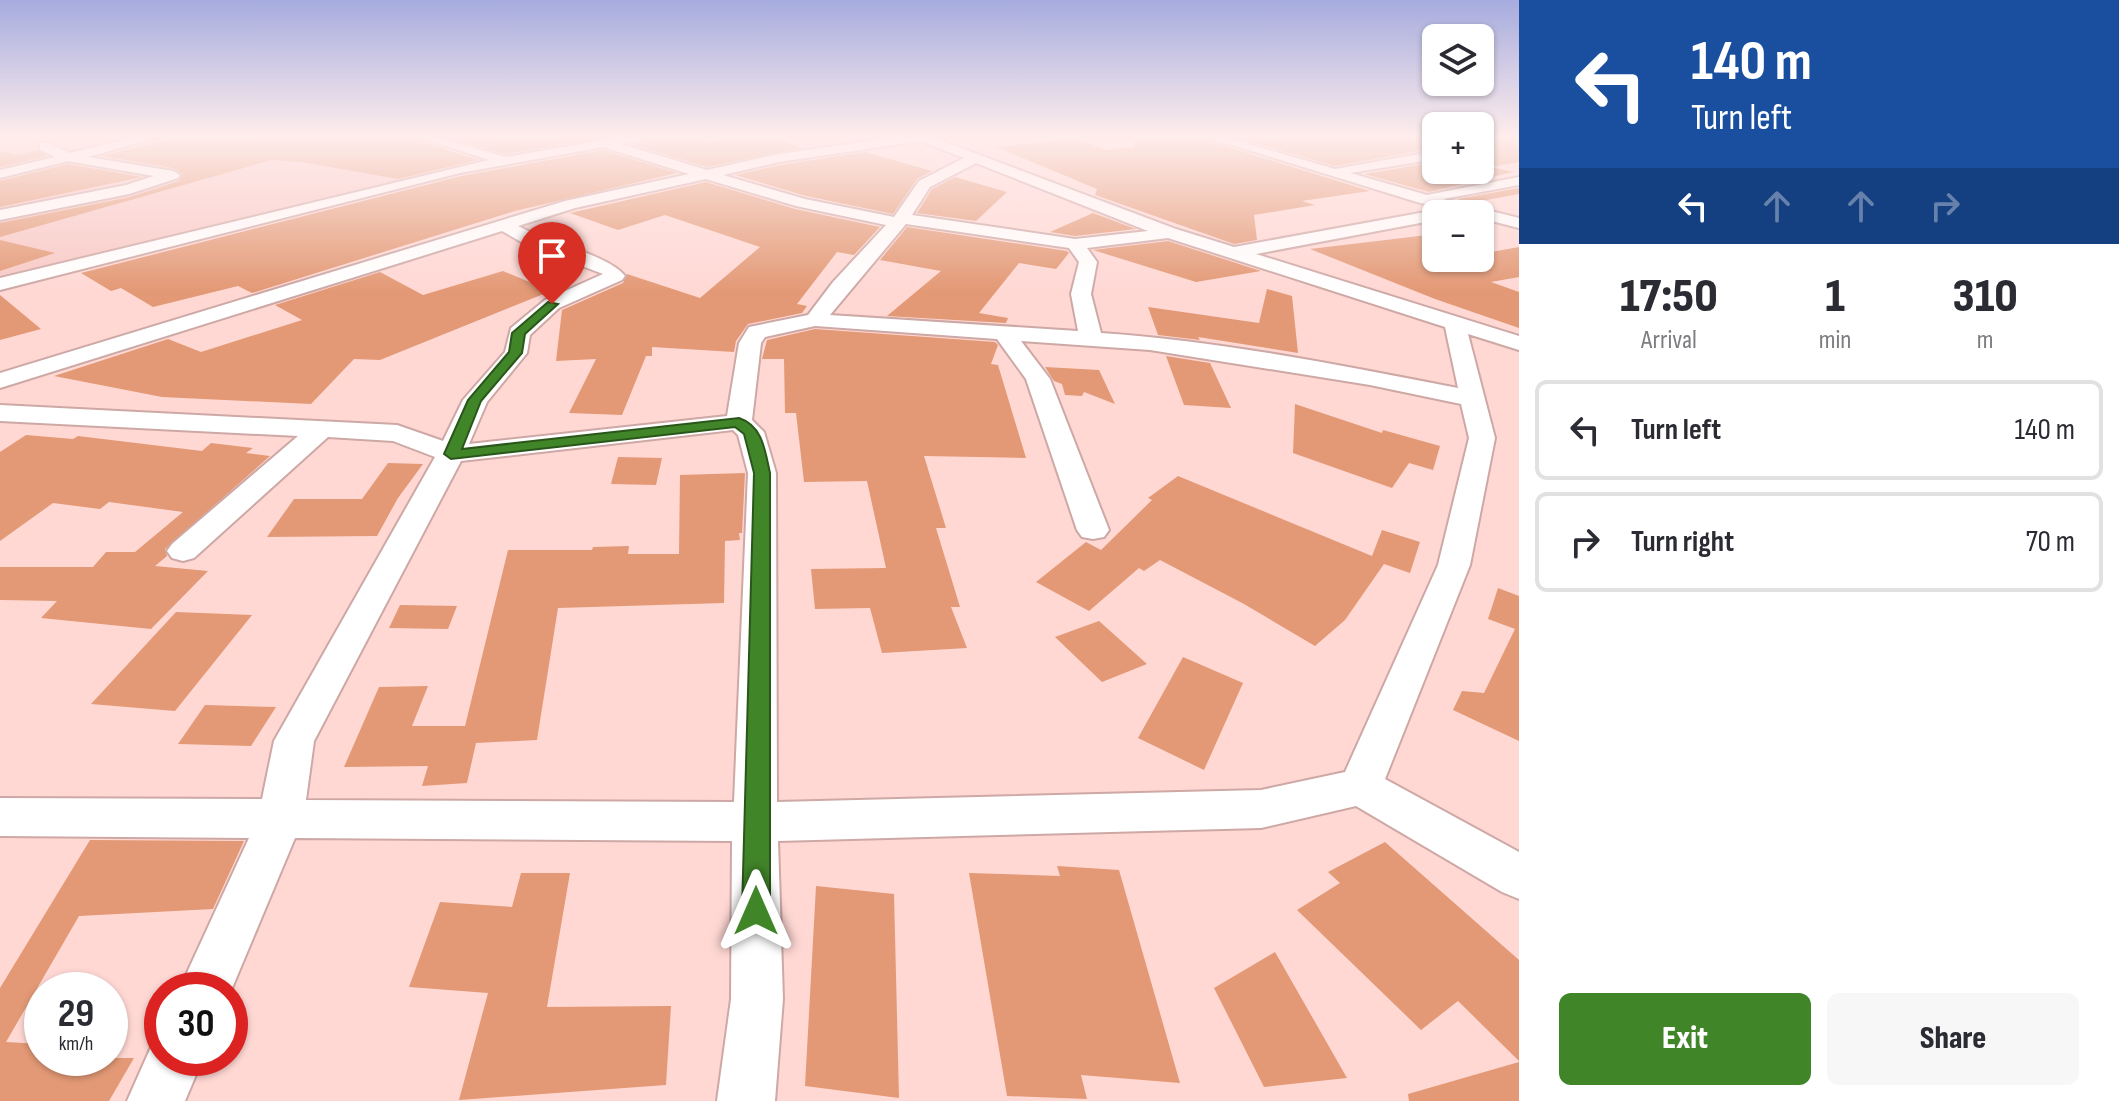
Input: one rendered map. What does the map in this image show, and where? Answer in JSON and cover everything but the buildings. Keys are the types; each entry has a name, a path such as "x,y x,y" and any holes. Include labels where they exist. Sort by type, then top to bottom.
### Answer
{"street":[{"path":"0,215 131,188"},
{"path":"0,284 381,188"},
{"path":"0,381 571,204 642,188"},
{"path":"750,188 802,203 898,220 1075,244 1170,233"},
{"path":"815,320 921,188"},
{"path":"1056,188 1170,233 1519,343"},
{"path":"1386,188 1427,200"},
{"path":"1423,199 1480,188"},
{"path":"1494,217 1519,223"},
{"path":"1235,253 1422,218"},
{"path":"213,972 281,818 294,741 451,454 475,400 516,353 519,333 552,304 615,276 608,269 531,240 504,225"},
{"path":"1075,244 1088,262 1081,294 1091,339"},
{"path":"739,422 751,338 766,328 815,320 1165,346 1370,378 1470,398"},
{"path":"1360,787 1454,565 1482,438 1470,398 1455,324"},
{"path":"1003,332 1038,379 1093,530"},
{"path":"0,413 397,433 451,454 739,422 751,432 762,473 755,822 757,999 746,1101"},
{"path":"183,551 323,428"},
{"path":"0,817 755,822 1261,809 1360,787 1519,877"},
{"path":"156,1101 167,1076"}],"shaded area":[{"path":"0,188 370,188 0,281"}],"route":[{"path":"552,304 519,333 516,353 475,400 451,454 739,422 751,432 756,444 762,473 756,911"}]}
